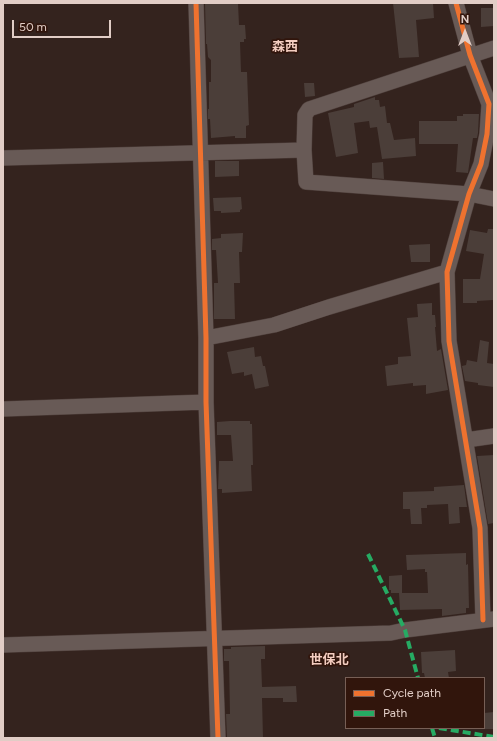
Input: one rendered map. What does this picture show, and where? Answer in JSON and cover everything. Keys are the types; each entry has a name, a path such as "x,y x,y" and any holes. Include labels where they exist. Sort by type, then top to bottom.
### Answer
{"street":[{"path":"196,3 206,338 206,402 218,738"},
{"path":"3,645 391,633 488,620 480,528 449,341 447,272 469,194 482,164 487,134 488,104 470,55 456,3"},
{"path":"494,48 309,110 304,115 306,182 469,194 494,199"},
{"path":"3,158 304,150"},
{"path":"206,338 274,325 447,272"},
{"path":"3,409 206,402"},
{"path":"466,440 494,436"}],"building":[{"path":"205,3 238,3 239,25 245,25 246,39 244,39 244,42 240,42 241,72 247,72 249,125 246,126 246,138 235,138 235,136 211,138 208,109 209,82 211,82 211,60 208,57 206,44"},
{"path":"393,3 433,3 434,18 416,20 419,57 399,58"},
{"path":"481,8 494,8 494,26 481,27"},
{"path":"304,83 314,83 315,96 305,97"},
{"path":"375,97 375,100 379,100 380,107 385,106 387,123 390,123 394,140 415,138 416,156 382,159 377,127 370,128 369,121 354,123 358,153 336,157 328,113 354,107 354,104"},
{"path":"463,114 479,114 478,133 477,138 473,138 468,173 456,172 458,144 419,144 419,121 457,121 457,116 463,116"},
{"path":"215,161 239,161 239,176 215,177"},
{"path":"383,162 384,179 372,178 372,163"},
{"path":"241,197 242,209 240,212 221,213 221,211 214,211 213,198"},
{"path":"488,229 494,229 493,300 477,301 477,303 463,303 463,279 480,279 484,254 466,251 470,230 487,233"},
{"path":"243,233 242,252 239,252 240,283 234,283 235,319 214,319 214,283 218,283 216,250 212,250 212,239 221,238 221,234"},
{"path":"430,244 430,262 411,262 409,245"},
{"path":"432,303 432,315 435,315 437,351 441,349 448,390 426,394 426,385 413,386 413,383 387,386 385,366 398,364 398,357 411,356 407,318 418,317 417,304"},
{"path":"480,340 489,342 487,363 494,364 494,387 478,385 478,383 465,381 462,366 466,365 467,360 477,362"},
{"path":"254,347 255,357 261,356 263,366 265,366 269,386 255,389 252,374 244,376 244,372 232,374 227,352"},
{"path":"250,421 250,424 252,424 252,491 222,493 222,489 218,489 219,461 233,461 231,435 217,435 217,422"},
{"path":"494,455 494,523 488,524 477,456"},
{"path":"464,485 467,507 459,507 460,523 449,524 448,504 427,505 427,508 421,508 422,524 411,524 410,509 403,509 403,492 434,491 434,487"},
{"path":"466,553 466,565 468,564 469,608 466,608 466,613 442,616 442,609 400,610 399,593 428,593 427,572 425,572 425,569 407,570 406,555"},
{"path":"402,575 402,593 391,593 391,590 389,590 389,576"},
{"path":"265,646 265,659 261,659 262,687 296,686 297,702 283,702 283,698 262,698 263,738 227,738 226,714 230,714 229,661 224,661 224,649 231,649 231,647"},
{"path":"455,650 456,671 448,672 449,677 425,677 424,673 422,673 421,652"},
{"path":"494,712 494,729 485,729 485,713"}],"marked path":[{"path":"368,554 405,630 418,677"},
{"path":"432,729 435,738"},
{"path":"445,729 494,737"}],"cycle path":[{"path":"196,3 206,338 206,402 218,738"},
{"path":"456,3 470,55 489,104 487,134 481,164 469,194 447,272 449,341 480,528 483,620"}],"district":[{"name":"森西","path":"285,47"},
{"name":"世保北","path":"329,660"}]}
